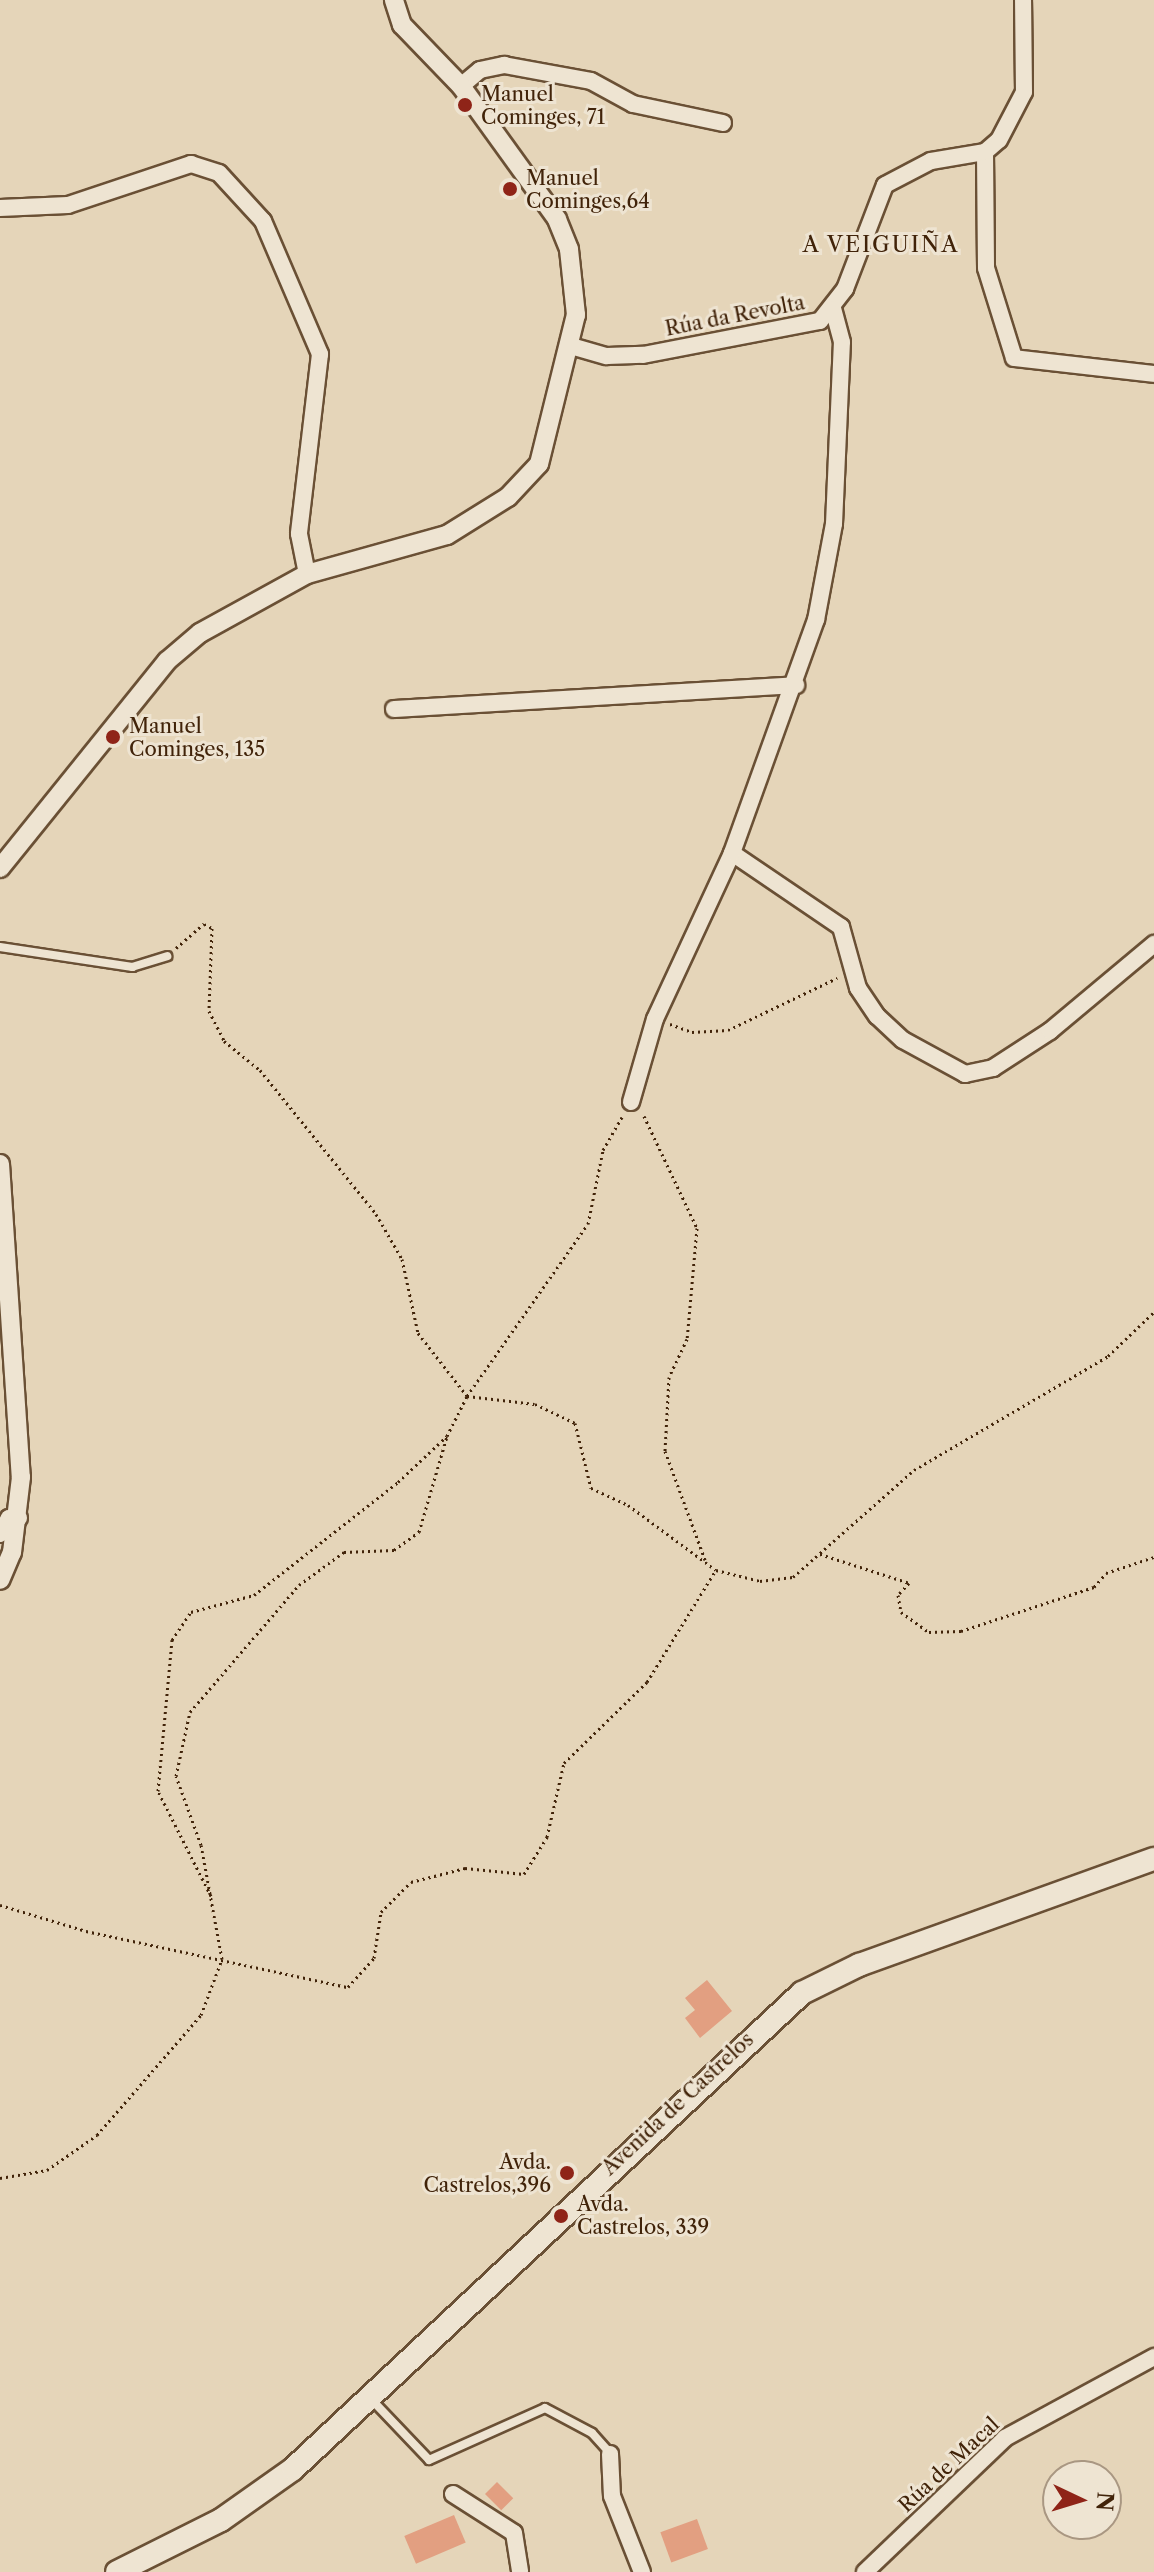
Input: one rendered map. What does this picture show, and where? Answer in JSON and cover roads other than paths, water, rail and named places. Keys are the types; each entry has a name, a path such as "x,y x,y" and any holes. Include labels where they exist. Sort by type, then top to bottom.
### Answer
{"main road":[{"name":"Avenida de Castrelos","path":"117,2572 248,2504 369,2398 802,1993 859,1965 1154,1859"}],"street":[{"path":"0,868 167,661 200,633 307,574 428,542 508,497 544,452 571,346 577,283 557,219 461,86 402,25 394,0"},
{"path":"1023,0 1024,92 985,152 986,268 1014,358 1154,374"},
{"path":"461,86 480,70 504,65 591,81 633,104 723,123"},
{"name":"Rúa da Revolta","path":"571,346 643,355 820,321 833,309 885,185 931,161 985,152"},
{"path":"0,208 68,205 191,164 219,173 263,221 320,354 299,534 307,574"},
{"path":"631,1102 655,1019 732,853 796,685 834,524 842,342 833,309"},
{"path":"394,709 796,685"},
{"path":"732,853 841,927 854,973 894,1032 965,1074 993,1068 1050,1031 1154,944"},
{"path":"0,1164 19,1518 0,1580"},
{"path":"0,1534 9,1518 19,1518"},
{"name":"Rúa de Macal","path":"865,2572 1005,2438 1154,2357"},
{"path":"610,2454 612,2496 642,2572"},
{"path":"453,2494 514,2533 520,2572"}],"lane":[{"path":"0,947 132,967 167,956"},
{"path":"369,2398 429,2460 545,2408 592,2433 610,2454"}],"place":[{"name":"Manuel Cominges, 71","path":"465,105"},
{"name":"Manuel Cominges,64","path":"510,189"},
{"name":"Manuel Cominges, 135","path":"113,737"},
{"name":"Avda. Castrelos,396","path":"567,2173"},
{"name":"Avda. Castrelos, 339","path":"561,2216"}],"district":[{"name":"A VEIGUIÑA","path":"881,245"}]}
